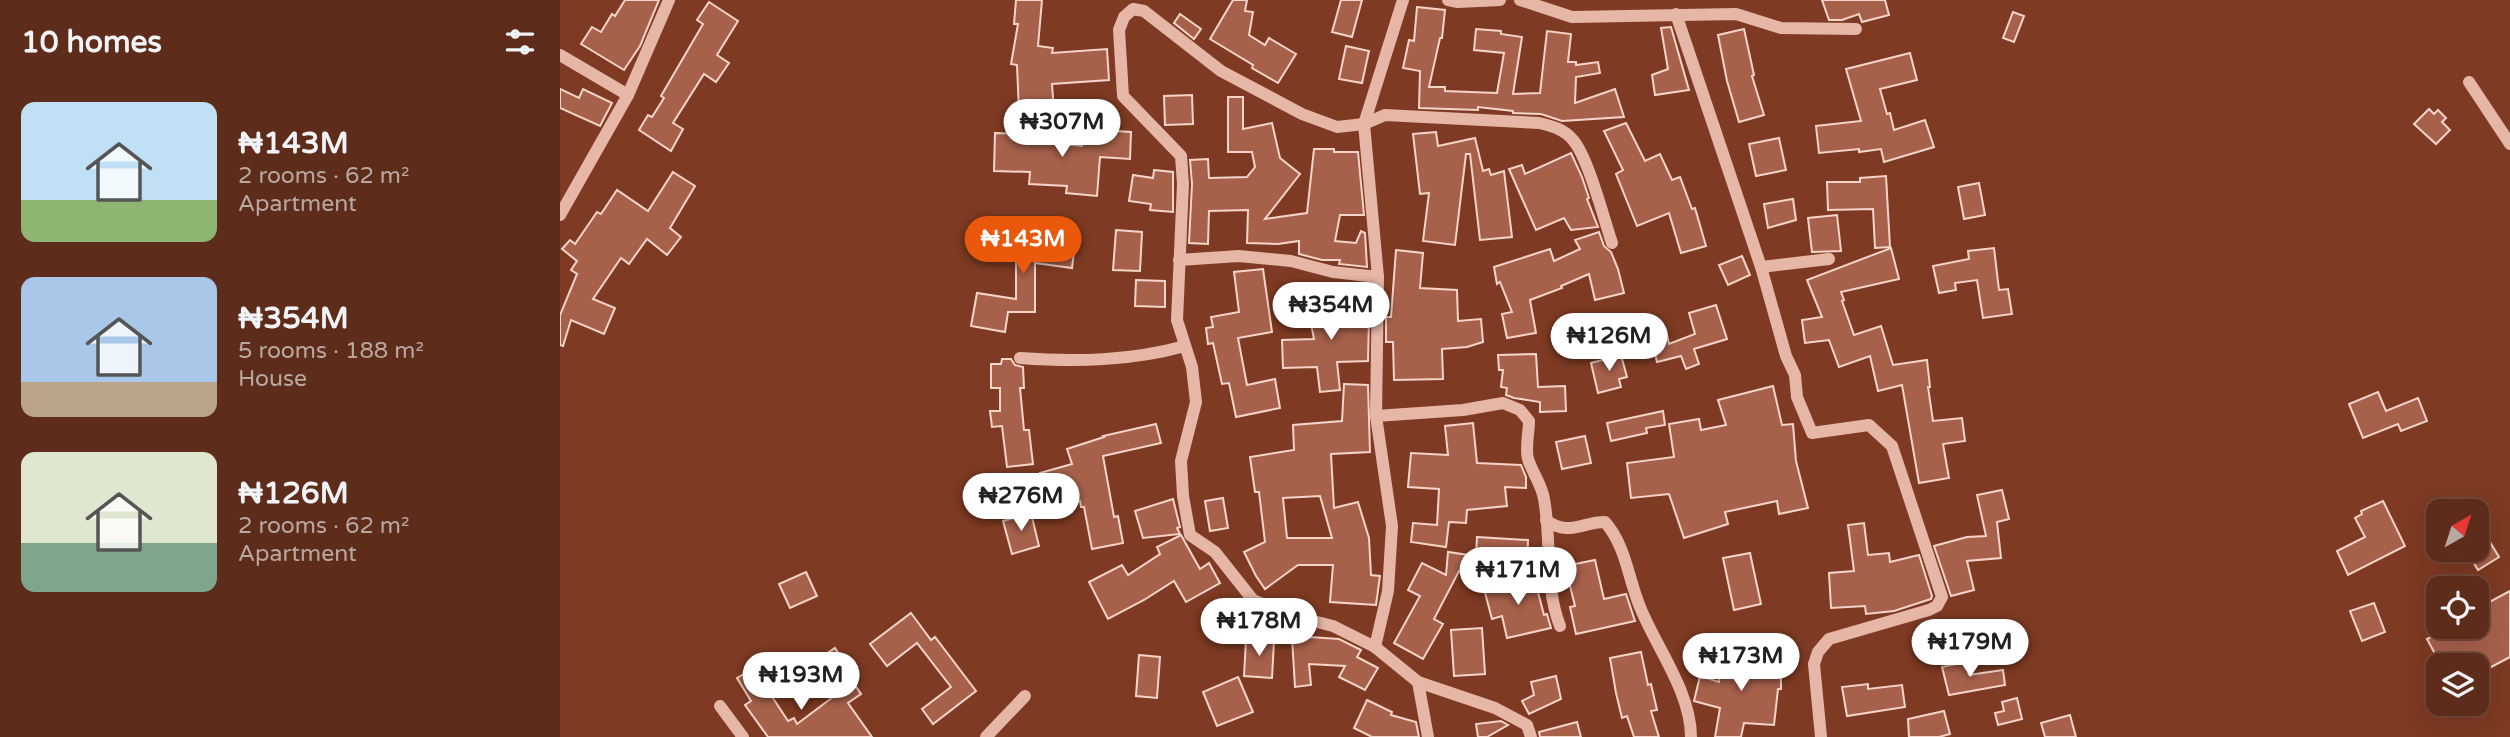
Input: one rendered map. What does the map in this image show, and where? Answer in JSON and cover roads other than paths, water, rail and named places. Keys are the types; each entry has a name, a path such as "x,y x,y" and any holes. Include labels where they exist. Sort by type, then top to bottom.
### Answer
{"street":[{"path":"560,215 628,95 669,0"},
{"path":"1375,647 1388,591 1392,526 1376,416 1378,277 1364,124 1403,0"},
{"path":"1448,0 1500,0"},
{"path":"1520,0 1572,16 1736,14 1781,28 1856,29"},
{"path":"1531,737 1527,726 1496,708 1418,682 1375,647 1333,626 1293,616 1254,600 1215,551 1190,535 1183,496 1181,461 1196,402 1192,367 1177,320 1183,184 1181,156 1123,96 1119,30 1124,17 1133,9 1144,11 1221,71 1302,114 1337,127 1364,124 1385,115 1539,123 1558,128 1574,140 1584,160 1612,243"},
{"path":"1676,14 1761,267 1786,356 1795,375 1797,397 1812,433 1869,425 1892,446 1942,597 1937,606 1929,610 1829,639 1818,652 1814,664 1821,737"},
{"path":"560,55 628,95"},
{"path":"2469,82 2510,144"},
{"path":"1179,260 1240,256 1291,261 1333,272 1378,277"},
{"path":"1761,267 1829,259"},
{"path":"1020,358 1079,362 1157,354 1185,346"},
{"path":"1376,416 1463,410 1503,402 1520,410 1529,421 1528,457 1544,496 1549,546 1548,575 1560,626"},
{"path":"1546,520 1555,526 1573,529 1595,522 1605,522 1613,531 1640,607 1668,662 1682,698 1691,737"},
{"path":"1418,682 1428,737"},
{"path":"986,737 1026,696"},
{"path":"720,706 743,737"}]}
